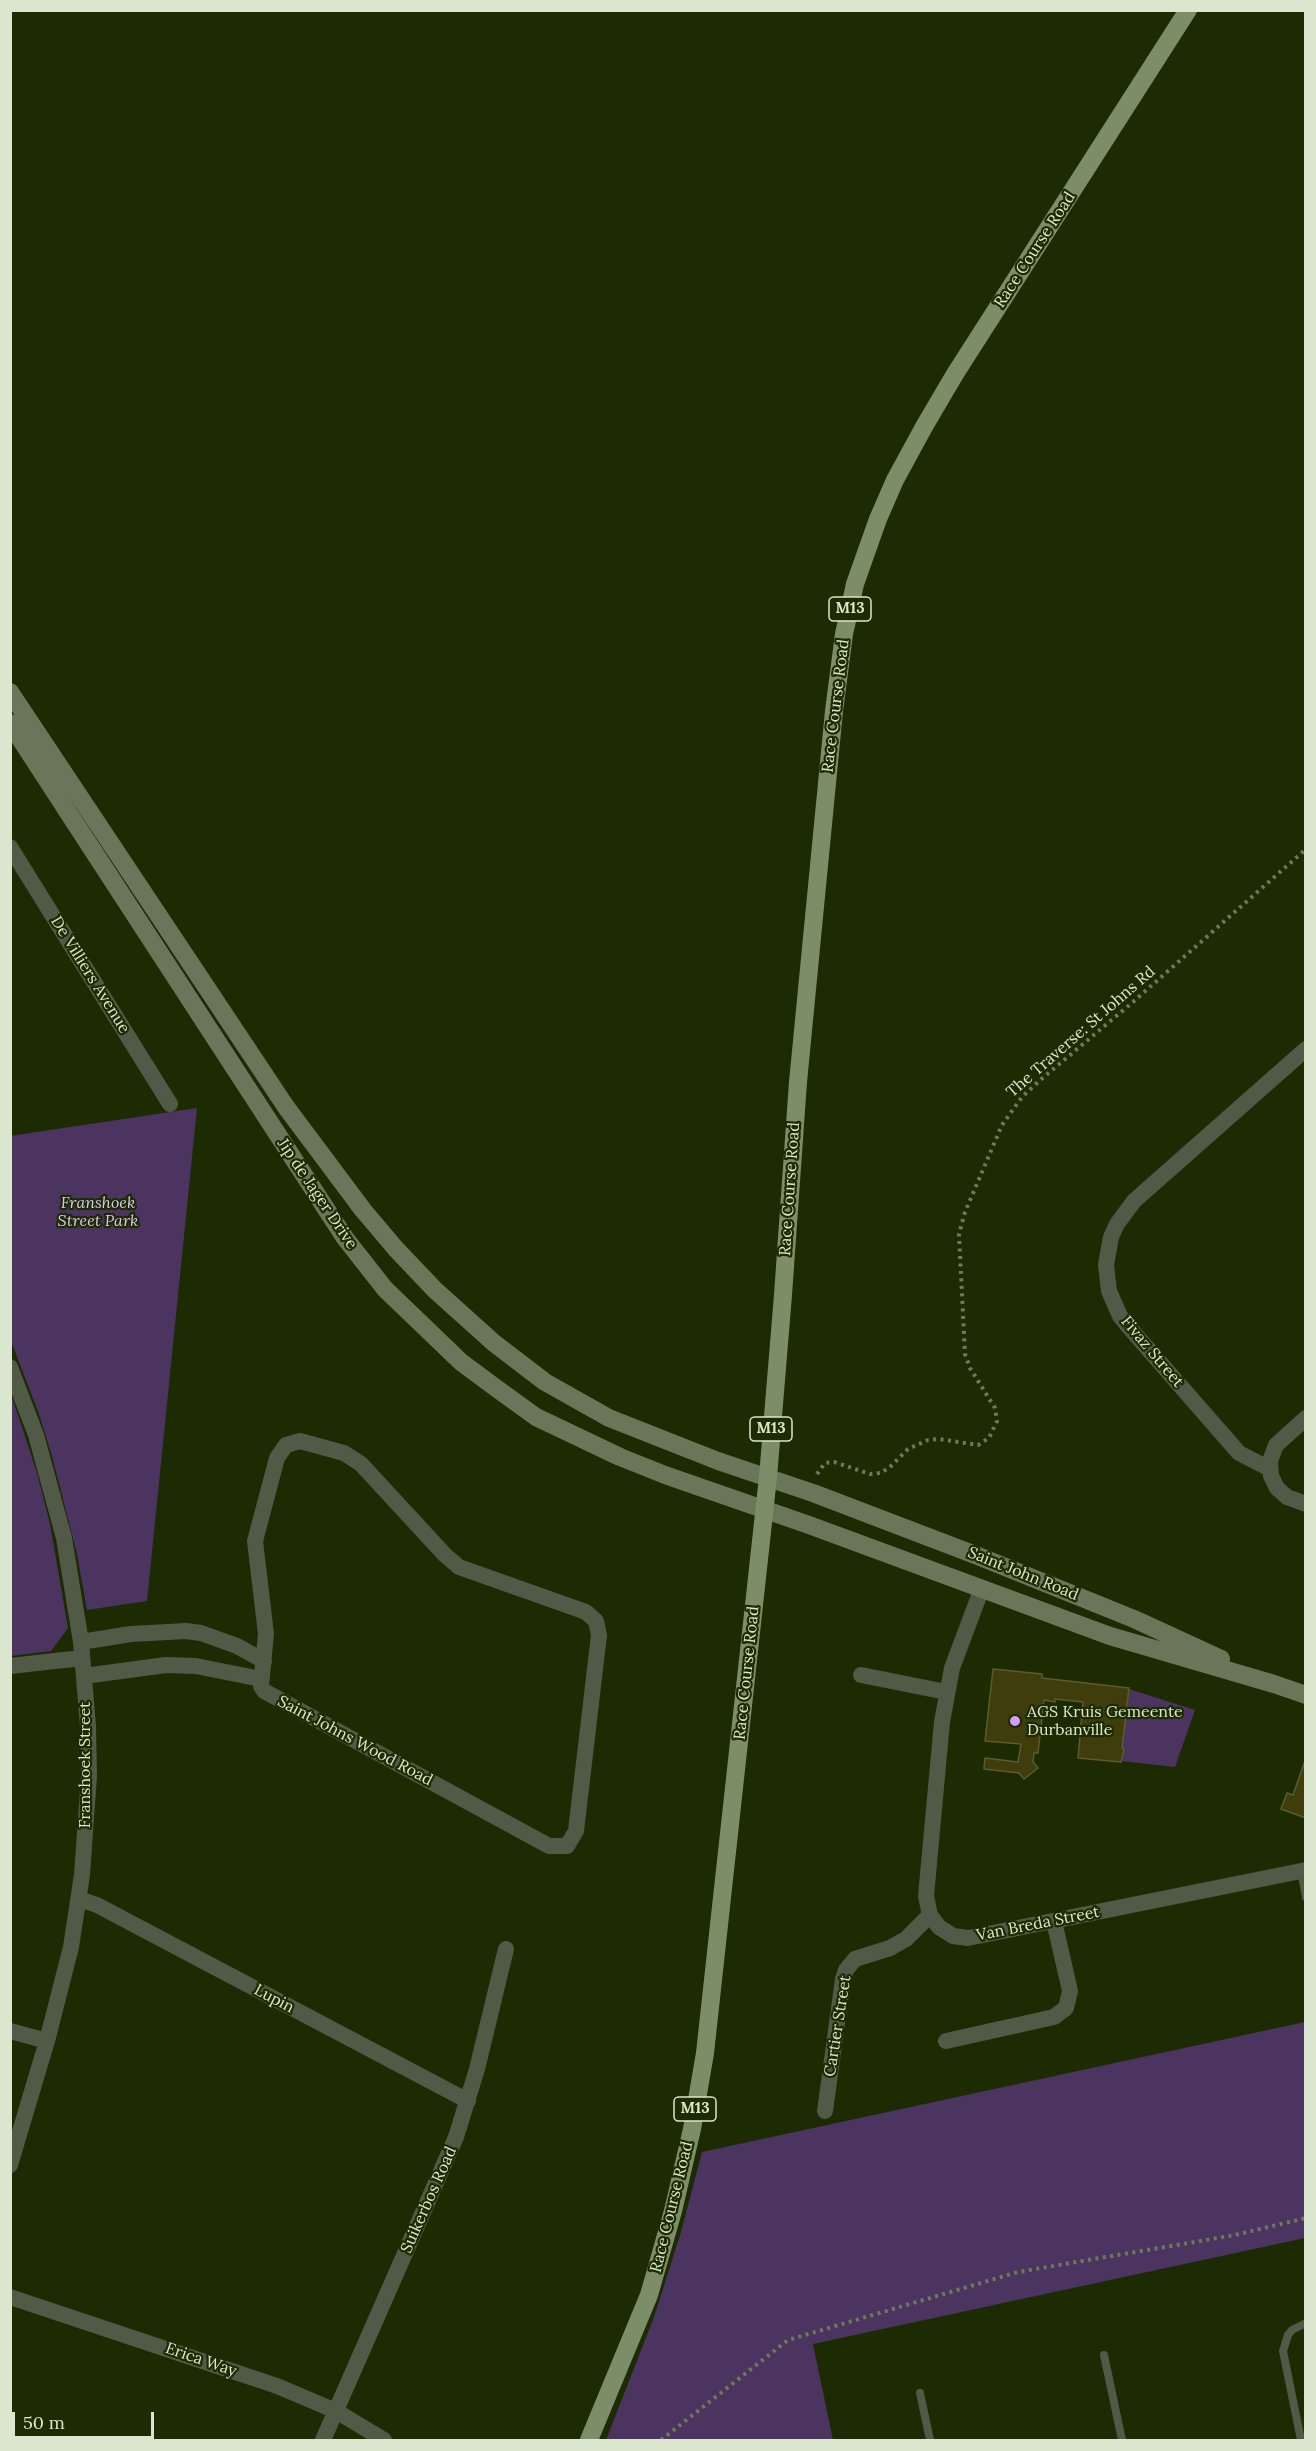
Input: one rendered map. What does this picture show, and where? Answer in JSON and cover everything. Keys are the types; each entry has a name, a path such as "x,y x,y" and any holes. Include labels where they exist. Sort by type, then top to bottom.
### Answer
{"main road":[{"name":"Race Course Road","path":"589,2440 649,2295 673,2211 692,2129 705,2053 768,1477 799,1070 834,711 844,634 855,584 878,519 895,480 931,415 1188,10"},
{"name":"Jip de Jager Drive","path":"10,692 286,1107 396,1250 435,1290 494,1343 545,1382 609,1418 665,1441 768,1477"},
{"name":"Jip de Jager Drive","path":"10,723 345,1238 385,1289 462,1362 536,1417 620,1457 707,1491 764,1509"},
{"name":"Saint John Road","path":"768,1477 1134,1618 1274,1684"},
{"name":"Saint John Road","path":"764,1509 1110,1636 1305,1695"}],"street":[{"name":"De Villiers Avenue","path":"10,847 170,1104"},
{"name":"Fivaz Street","path":"1270,1469 1239,1453 1128,1326 1120,1316 1109,1291 1106,1265 1111,1237 1120,1218 1134,1201 1305,1049"},
{"name":"Franshoek Street","path":"10,1367 36,1435 51,1486 70,1569 82,1650 88,1776 87,1826 79,1899 69,1956 47,2041 10,2165"},
{"path":"1305,1418 1276,1445 1272,1452 1270,1469 1273,1482 1281,1493 1305,1504"},
{"name":"Saint Johns Wood Road","path":"295,1441 344,1453 361,1464 445,1555 459,1567 586,1612 596,1621 599,1628 576,1831 572,1840 567,1846 549,1846 269,1695 261,1686 261,1679 266,1634 255,1541 277,1458 282,1448 295,1441"},
{"path":"930,1915 926,1896 946,1692 952,1668 982,1588"},
{"path":"10,1666 82,1650 131,1634 186,1631 201,1633 237,1646 264,1661"},
{"path":"84,1676 166,1665 196,1666 261,1679"},
{"path":"861,1675 946,1692"},
{"name":"Van Breda Street","path":"930,1915 946,1932 961,1938 1054,1922 1303,1870"},
{"name":"Lupin","path":"79,1899 97,1905 468,2101"},
{"name":"Cartier Street","path":"825,2111 846,1970 855,1959 890,1948 906,1939 930,1915"},
{"path":"946,2041 1054,2017 1066,2008 1070,2001 1070,1990 1054,1922"},
{"name":"Suikerbos Road","path":"323,2440 456,2137 468,2101 506,1949"},
{"path":"10,2031 47,2041"},
{"name":"Erica Way","path":"10,2297 267,2382 336,2411 384,2440"}],"lane":[{"path":"1303,1870 1305,1897"},
{"path":"1301,2440 1283,2351 1292,2330 1305,2324"},
{"path":"1104,2355 1122,2440"},
{"path":"920,2393 930,2440"}],"path":[{"name":"The Traverse: St Johns Rd","path":"817,1474 825,1464 834,1462 870,1474 881,1473 908,1449 921,1442 939,1439 978,1446 993,1433 997,1421 996,1408 970,1368 965,1354 959,1234 965,1212 1002,1125 1016,1104 1038,1082 1133,1002 1305,849"},
{"path":"661,2440 788,2340 1018,2272 1235,2235 1305,2218"}],"green space":[{"name":"Franshoek Street Park","path":"197,1108 147,1601 87,1610 77,1554 52,1456 39,1414 11,1341 10,1136"},
{"path":"11,1394 37,1473 50,1524 68,1628 51,1651 11,1656"},
{"path":"1129,1689 1195,1710 1175,1767 1121,1761"},
{"path":"1305,2022 1305,2238 813,2344 833,2440 606,2440 654,2317 681,2232 702,2152"}],"building":[{"name":"AGS Kruis Gemeente Durbanville","path":"993,1669 1042,1674 1042,1678 1129,1688 1121,1762 1078,1758 1083,1702 1055,1699 1055,1702 1044,1700 1038,1753 1034,1753 1033,1762 1038,1768 1024,1779 1019,1773 984,1769 985,1758 1018,1762 1021,1744 985,1741"},
{"path":"1305,1761 1306,1818 1281,1809 1287,1793 1293,1795"}],"place":[{"name":"AGS Kruis Gemeente Durbanville","path":"1015,1721"}]}
